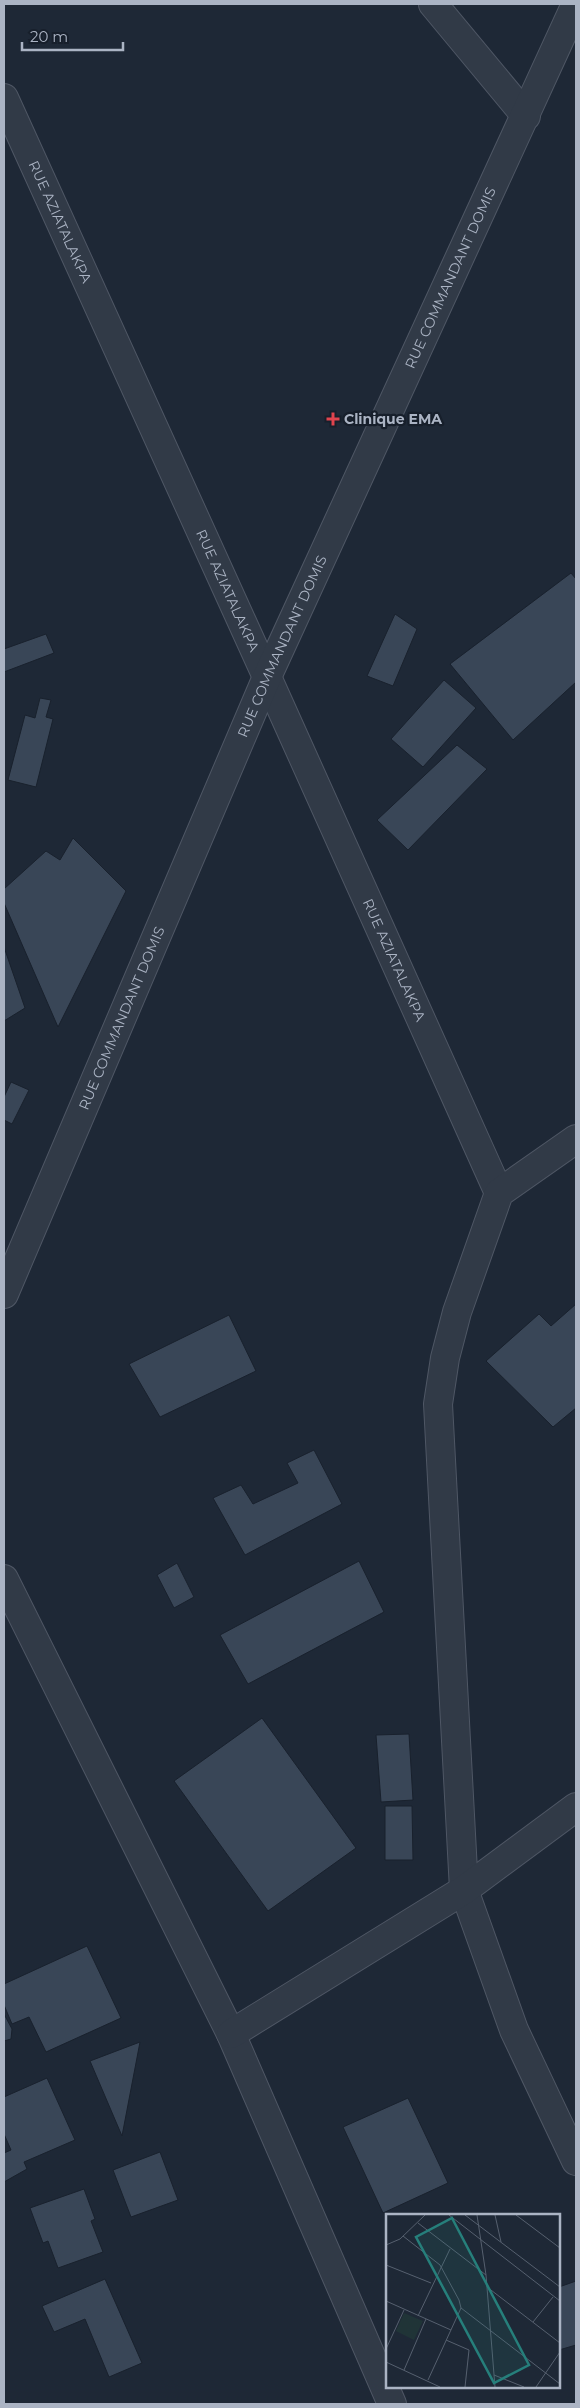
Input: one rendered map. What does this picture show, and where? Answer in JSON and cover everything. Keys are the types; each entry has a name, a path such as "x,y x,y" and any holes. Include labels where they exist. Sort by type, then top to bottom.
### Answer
{"street":[{"path":"434,4 526,116"},
{"name":"RUE COMMANDANT DOMIS","path":"5,1283 268,677 576,4"},
{"name":"RUE AZIATALAKPA","path":"4,98 268,677 499,1193"},
{"path":"576,1139 499,1193 458,1312 445,1358 438,1404 464,1890 514,2030 576,2161"},
{"path":"4,1579 231,2034 392,2404"},
{"path":"231,2034 464,1890 576,1807"}],"building":[{"path":"571,573 576,579 576,682 513,740 450,664"},
{"path":"395,614 417,629 393,686 367,676"},
{"path":"46,634 54,653 4,672 4,649"},
{"path":"444,680 476,708 423,767 391,739"},
{"path":"40,698 51,700 46,717 53,719 36,787 8,780 25,715 35,718"},
{"path":"457,745 487,769 408,850 377,820"},
{"path":"73,838 126,891 58,1027 4,903 4,889 46,851 60,860"},
{"path":"4,947 25,1008 4,1021"},
{"path":"11,1082 29,1090 12,1124 4,1120 4,1097"},
{"path":"576,1304 576,1408 553,1427 486,1361 539,1314 551,1326"},
{"path":"229,1315 256,1371 160,1417 129,1364"},
{"path":"314,1450 342,1504 245,1555 213,1498 241,1485 253,1504 298,1483 287,1463"},
{"path":"359,1561 384,1612 248,1684 220,1635"},
{"path":"177,1563 194,1597 174,1608 157,1575"},
{"path":"262,1718 356,1848 268,1911 174,1781"},
{"path":"409,1734 413,1800 381,1802 376,1735"},
{"path":"385,1806 412,1806 413,1860 385,1860"},
{"path":"87,1946 121,2018 46,2052 29,2017 12,2024 4,2005 4,1984"},
{"path":"4,2014 12,2029 11,2039 4,2041"},
{"path":"140,2042 122,2136 90,2061"},
{"path":"47,2078 75,2140 24,2162 27,2169 4,2182 4,2153 11,2150 4,2134 4,2097"},
{"path":"408,2098 448,2183 383,2213 343,2127"},
{"path":"160,2152 178,2200 131,2217 113,2170"},
{"path":"84,2189 95,2219 91,2221 103,2252 58,2268 48,2241 43,2243 30,2208"},
{"path":"105,2279 142,2363 109,2377 85,2319 54,2332 42,2306"},
{"path":"576,2281 576,2345 560,2350 560,2287"}],"place":[{"name":"Clinique EMA","path":"333,419"}]}
